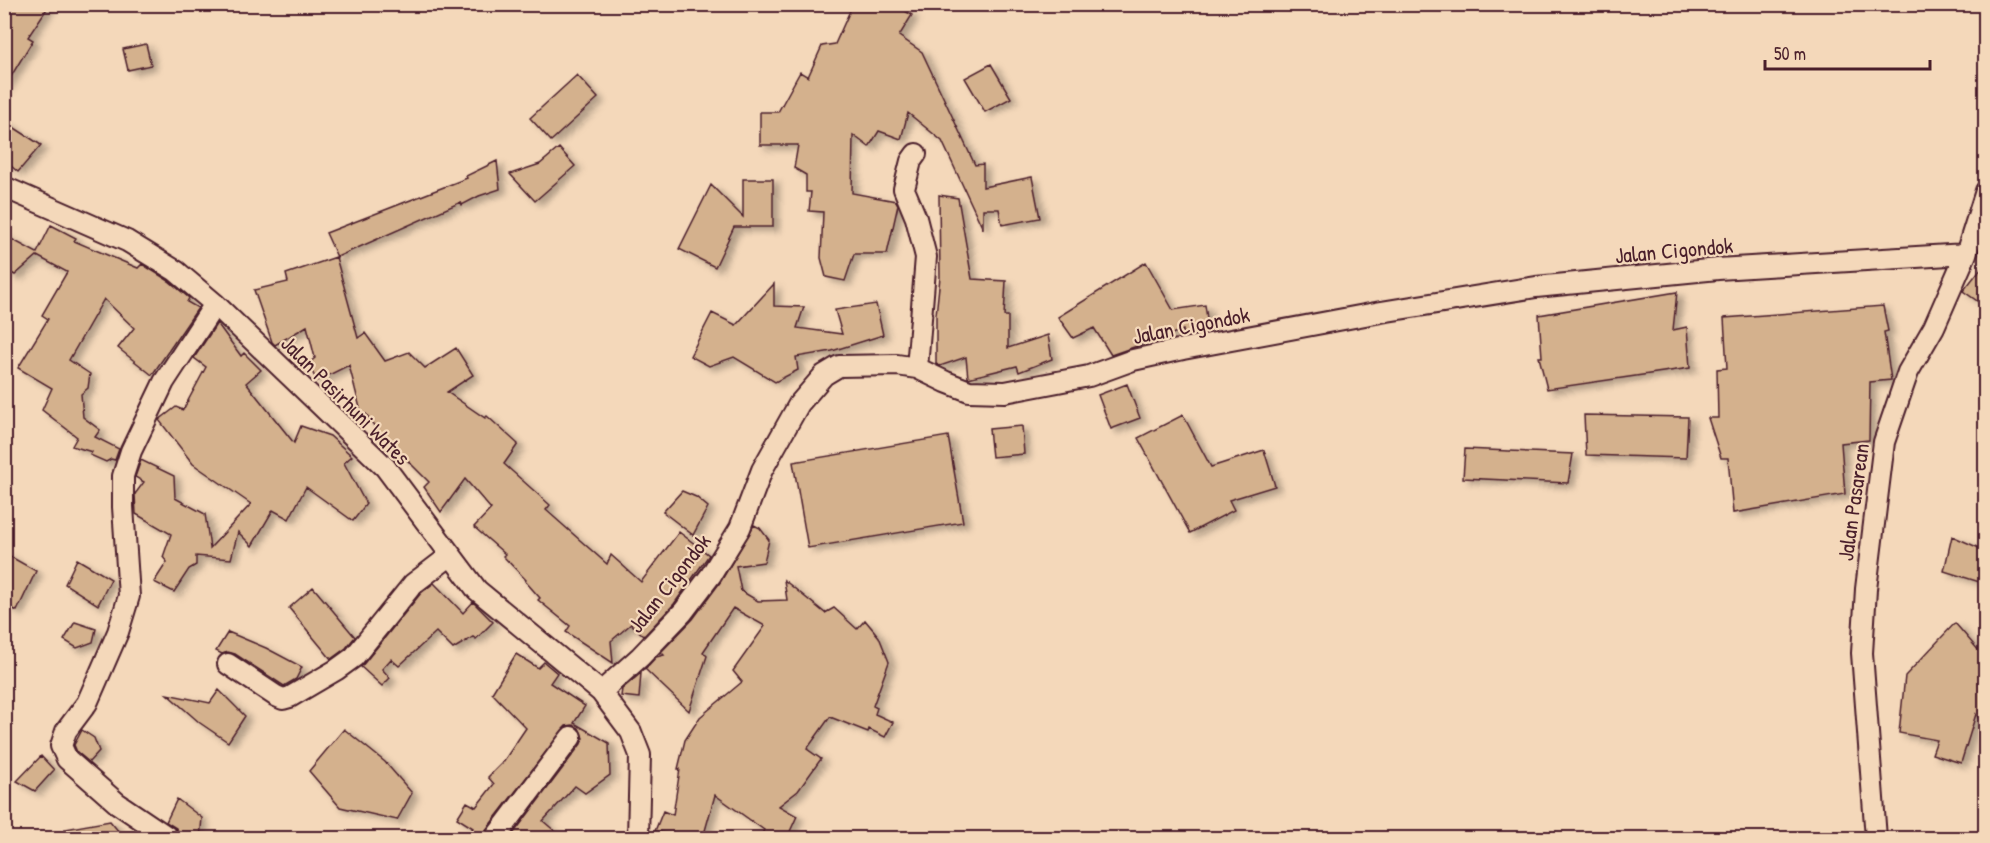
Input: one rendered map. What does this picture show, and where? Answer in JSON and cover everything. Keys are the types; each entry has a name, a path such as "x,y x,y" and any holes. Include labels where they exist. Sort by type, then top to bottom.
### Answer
{"street":[{"path":"916,154 911,161 904,189 916,218 926,257 917,368"},
{"name":"Jalan Pasirhuni Wates","path":"4,187 127,241 176,271 215,304 385,467 477,590 601,692 631,732 640,755 638,838"},
{"name":"Jalan Pasarean","path":"1876,838 1862,653 1867,578 1884,442 1908,372 1934,327 1966,254 1986,191"},
{"name":"Jalan Cigondok","path":"601,692 640,657 683,612 711,575 740,528 762,471 800,404 824,375 839,366 897,365 917,368 969,391 1005,392 1089,376 1132,360 1183,349 1536,286 1718,269 1966,254"},
{"path":"169,838 117,803 68,759 61,746 66,731 87,703 118,632 129,596 123,476 131,451 164,382 215,304"},
{"path":"228,664 276,696 283,699 290,697 354,657 412,584 451,555"},
{"path":"495,838 571,737"}],"building":[{"path":"4,4 50,4 28,37 33,40 4,88"},
{"path":"853,4 893,4 912,15 899,36 922,52 975,165 983,164 983,187 1032,177 1040,218 1002,225 999,209 983,209 983,229 942,141 908,113 901,139 879,131 869,147 853,135 852,193 896,201 898,205 887,254 854,254 845,281 826,277 821,258 823,212 809,211 811,192 806,192 806,175 794,168 798,145 760,145 760,112 778,112 800,72 808,77 822,46 835,44"},
{"path":"146,44 151,65 128,70 123,49"},
{"path":"991,64 1011,98 985,112 965,78"},
{"path":"577,75 598,98 551,141 530,118"},
{"path":"4,121 41,145 18,172 4,160"},
{"path":"559,148 575,166 535,201 510,174 540,164"},
{"path":"497,161 500,189 462,205 461,202 337,257 326,233 467,178 466,176"},
{"path":"743,179 773,179 773,227 734,227 715,267 679,249 711,185 743,217"},
{"path":"939,195 958,198 972,279 1006,281 1004,316 1008,316 1008,348 1048,335 1052,359 1019,372 1017,366 968,378 966,357 940,366 936,364 936,315 940,277"},
{"path":"51,225 76,238 74,241 138,268 142,264 169,281 189,298 187,302 198,308 152,375 118,348 134,328 104,299 69,360 90,374 88,388 81,394 83,417 100,430 95,437 119,449 115,460 111,459 106,462 90,455 92,452 72,446 77,437 42,410 52,388 18,368 48,319 42,315 67,272 37,256 15,275 4,269 4,235 37,253"},
{"path":"336,257 358,338 365,333 385,361 409,352 425,368 456,348 473,375 447,392 485,418 487,416 518,444 504,464 550,505 546,510 607,564 611,555 641,582 679,532 709,555 674,604 644,636 631,624 611,641 613,663 566,632 570,626 538,600 540,598 526,580 503,556 505,554 474,527 491,509 465,479 441,512 424,487 429,482 391,444 388,446 366,414 362,416 349,365 317,381 308,364 315,358 307,326 275,345 272,342 254,290 288,282 286,274"},
{"path":"1146,262 1173,310 1205,305 1209,332 1184,336 1183,330 1111,355 1094,328 1073,338 1058,317"},
{"path":"1986,262 1986,307 1963,291"},
{"path":"774,284 774,306 804,307 797,328 842,334 835,310 876,304 883,335 832,351 796,357 798,370 775,382 734,357 709,366 690,356 712,313 736,325"},
{"path":"1677,292 1673,330 1687,327 1690,368 1547,389 1539,357 1542,357 1539,315"},
{"path":"1883,306 1888,331 1884,332 1891,380 1870,382 1869,440 1841,443 1845,494 1733,513 1728,458 1721,458 1708,418 1718,418 1717,369 1727,368 1724,318"},
{"path":"217,323 241,356 244,353 261,370 246,383 294,443 301,426 330,436 352,456 344,463 366,504 353,521 306,487 289,519 273,510 252,546 238,532 231,559 196,556 196,565 189,569 174,592 154,582 167,562 163,557 171,534 136,514 135,494 144,482 135,477 141,460 174,476 175,498 205,514 210,548 251,504 193,464 159,420 176,407 183,410 206,367 194,358"},
{"path":"1127,384 1140,418 1111,429 1098,395"},
{"path":"1183,415 1211,467 1264,450 1275,486 1229,500 1234,510 1190,533 1138,438"},
{"path":"1584,415 1688,417 1686,458 1586,455"},
{"path":"1022,426 1024,454 992,457 989,429"},
{"path":"948,436 963,522 808,548 793,462"},
{"path":"1465,449 1573,454 1568,483 1463,478"},
{"path":"682,491 696,497 708,507 693,535 663,512"},
{"path":"754,525 760,528 769,540 764,562 736,566 741,591 758,601 787,600 784,580 825,613 834,608 857,629 865,620 879,637 889,662 873,706 877,708 875,714 893,722 885,737 869,729 868,732 830,717 807,749 821,759 798,791 779,806 797,816 787,838 760,838 764,830 715,795 703,838 688,838 655,831 663,811 673,815 680,769 678,769 685,740 700,717 742,682 733,671 765,626 733,608 703,652 707,656 689,711 645,669 656,657 664,655 661,652 693,619 721,581"},
{"path":"1952,536 1986,551 1986,584 1944,571"},
{"path":"4,553 36,571 17,611 4,604"},
{"path":"77,559 111,579 98,605 65,584"},
{"path":"434,583 463,613 473,602 493,622 476,639 473,637 453,649 436,632 399,666 391,659 382,669 390,678 382,686 361,667 421,593"},
{"path":"313,587 355,637 346,648 331,659 289,608"},
{"path":"75,622 96,629 93,642 77,648 64,640"},
{"path":"1955,623 1986,659 1986,728 1976,714 1961,763 1932,754 1937,740 1899,733 1905,676"},
{"path":"228,632 302,667 296,679 284,686 235,654 228,652 222,654 216,651"},
{"path":"516,654 538,668 544,662 557,673 550,683 585,706 574,723 609,743 610,775 585,793 575,786 543,821 563,838 510,838 581,744 583,738 579,728 573,725 566,726 485,831 483,838 464,838 473,828 457,818 467,802 476,807 494,784 488,777 503,762 526,728 492,693"},
{"path":"641,673 639,698 621,696 622,689"},
{"path":"219,690 245,716 228,742 200,723 167,694 210,703"},
{"path":"344,729 385,762 412,793 397,820 340,807 309,771"},
{"path":"82,730 94,738 99,751 89,762 77,752 74,745"},
{"path":"41,756 54,770 35,791 17,781"},
{"path":"177,799 202,818 200,838 181,838 176,828 166,822"},
{"path":"110,821 124,838 66,838 65,829"}]}
